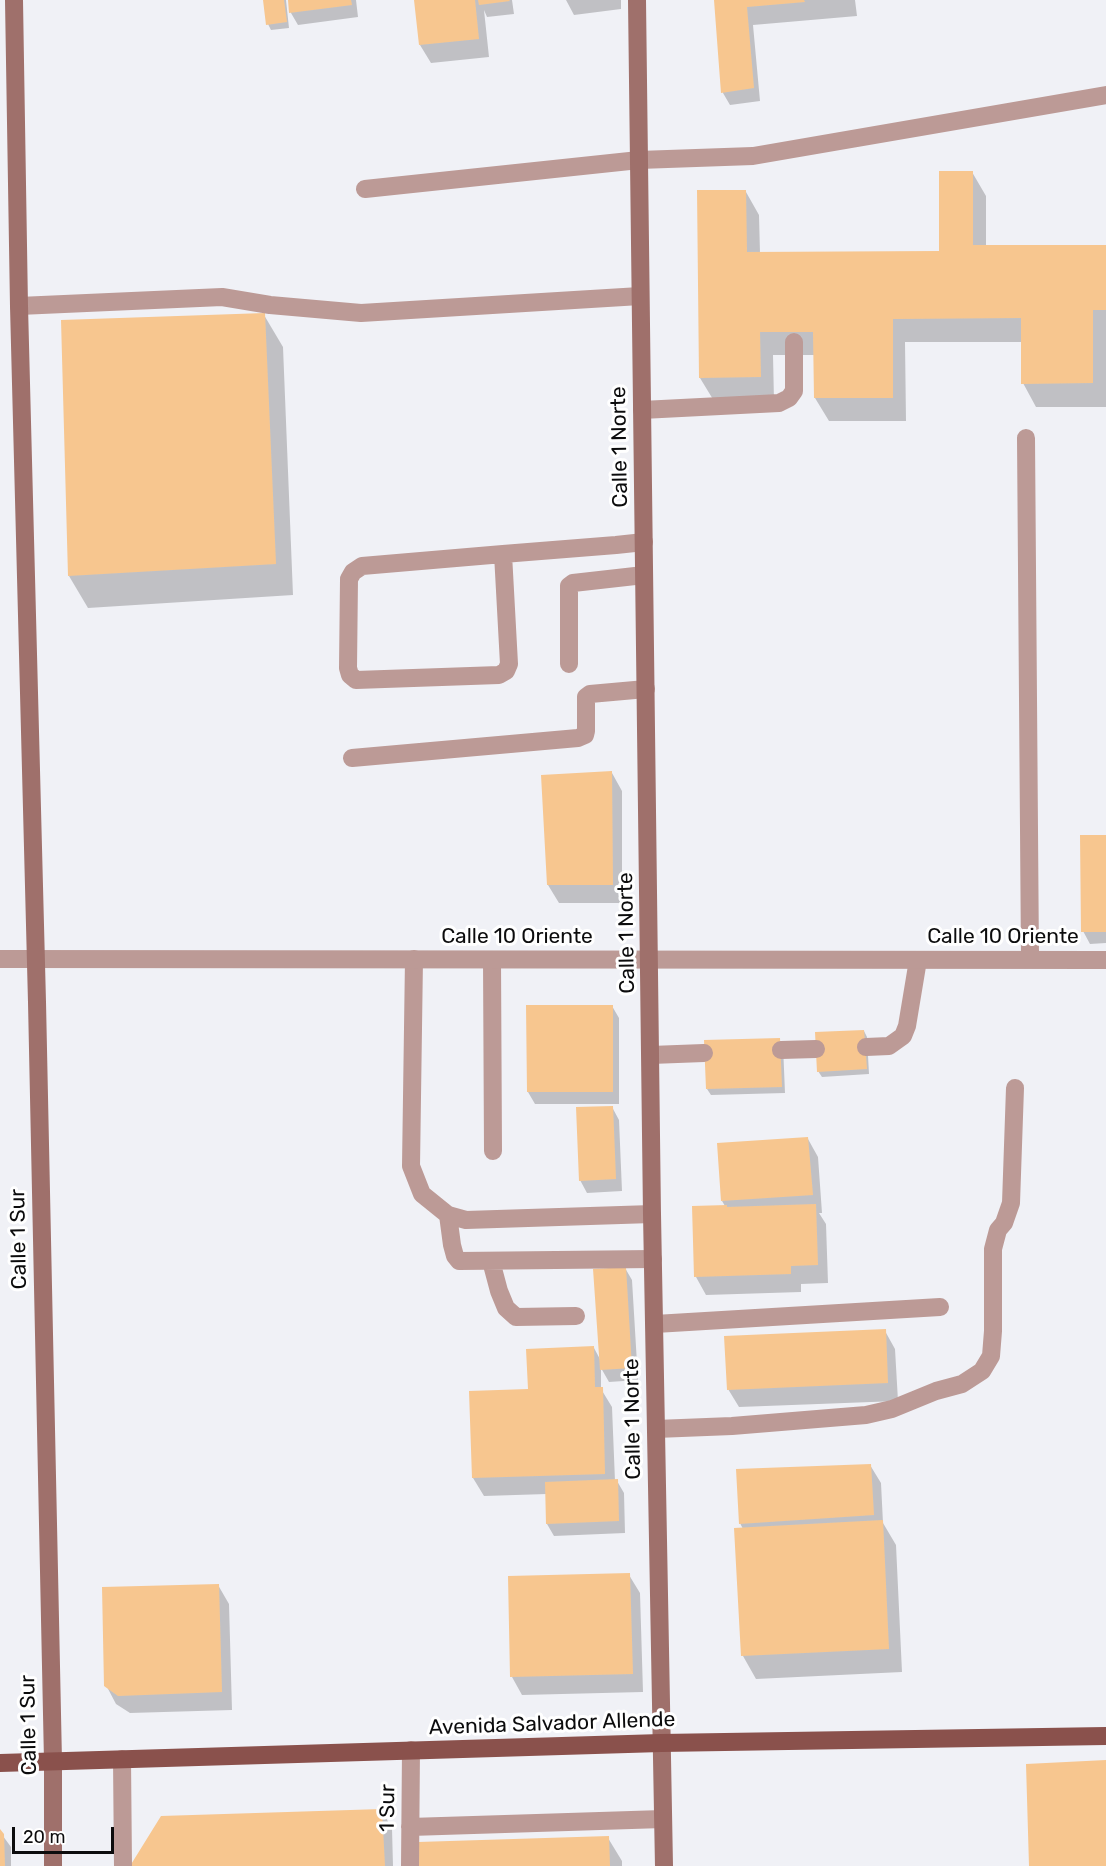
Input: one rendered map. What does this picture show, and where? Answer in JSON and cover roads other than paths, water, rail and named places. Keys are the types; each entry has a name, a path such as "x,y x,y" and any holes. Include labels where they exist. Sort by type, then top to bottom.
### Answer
{"main road":[{"name":"Calle 1 Sur","path":"14,0 53,1761 53,1866"},
{"name":"Calle 1 Norte","path":"637,0 652,1214 664,1866"},
{"name":"Avenida Salvador Allende","path":"0,1763 661,1743 1106,1736"}],"street":[{"path":"365,189 639,160 753,156 1106,95"},
{"path":"19,306 222,297 270,305 361,313 640,296"},
{"path":"642,410 779,403 789,398 795,391 794,342"},
{"path":"1026,438 1030,960"},
{"path":"503,554 509,664 506,671 499,675 356,680 350,675 348,668 349,579 353,572 363,566 503,554 644,542"},
{"path":"569,664 569,586 573,583 644,575"},
{"path":"352,758 578,738 585,735 586,697 590,694 646,689"},
{"name":"Calle 10 Oriente","path":"0,959 1106,960"},
{"path":"414,959 411,1166 422,1194 448,1215 466,1220 652,1214"},
{"path":"492,960 493,1150"},
{"path":"866,1047 889,1046 903,1036 907,1026 918,960"},
{"path":"780,1050 816,1049"},
{"path":"651,1055 704,1053"},
{"path":"656,1429 732,1426 866,1414 891,1409 936,1391 962,1384 982,1371 991,1356 993,1249 998,1230 1004,1223 1011,1203 1014,1088"},
{"path":"448,1215 452,1245 459,1261 653,1259"},
{"path":"491,1261 506,1308 516,1317 576,1316"},
{"path":"655,1324 940,1307"},
{"name":"1 Sur","path":"410,1866 411,1750"},
{"path":"122,1759 123,1866"},
{"path":"410,1827 663,1819"}]}
